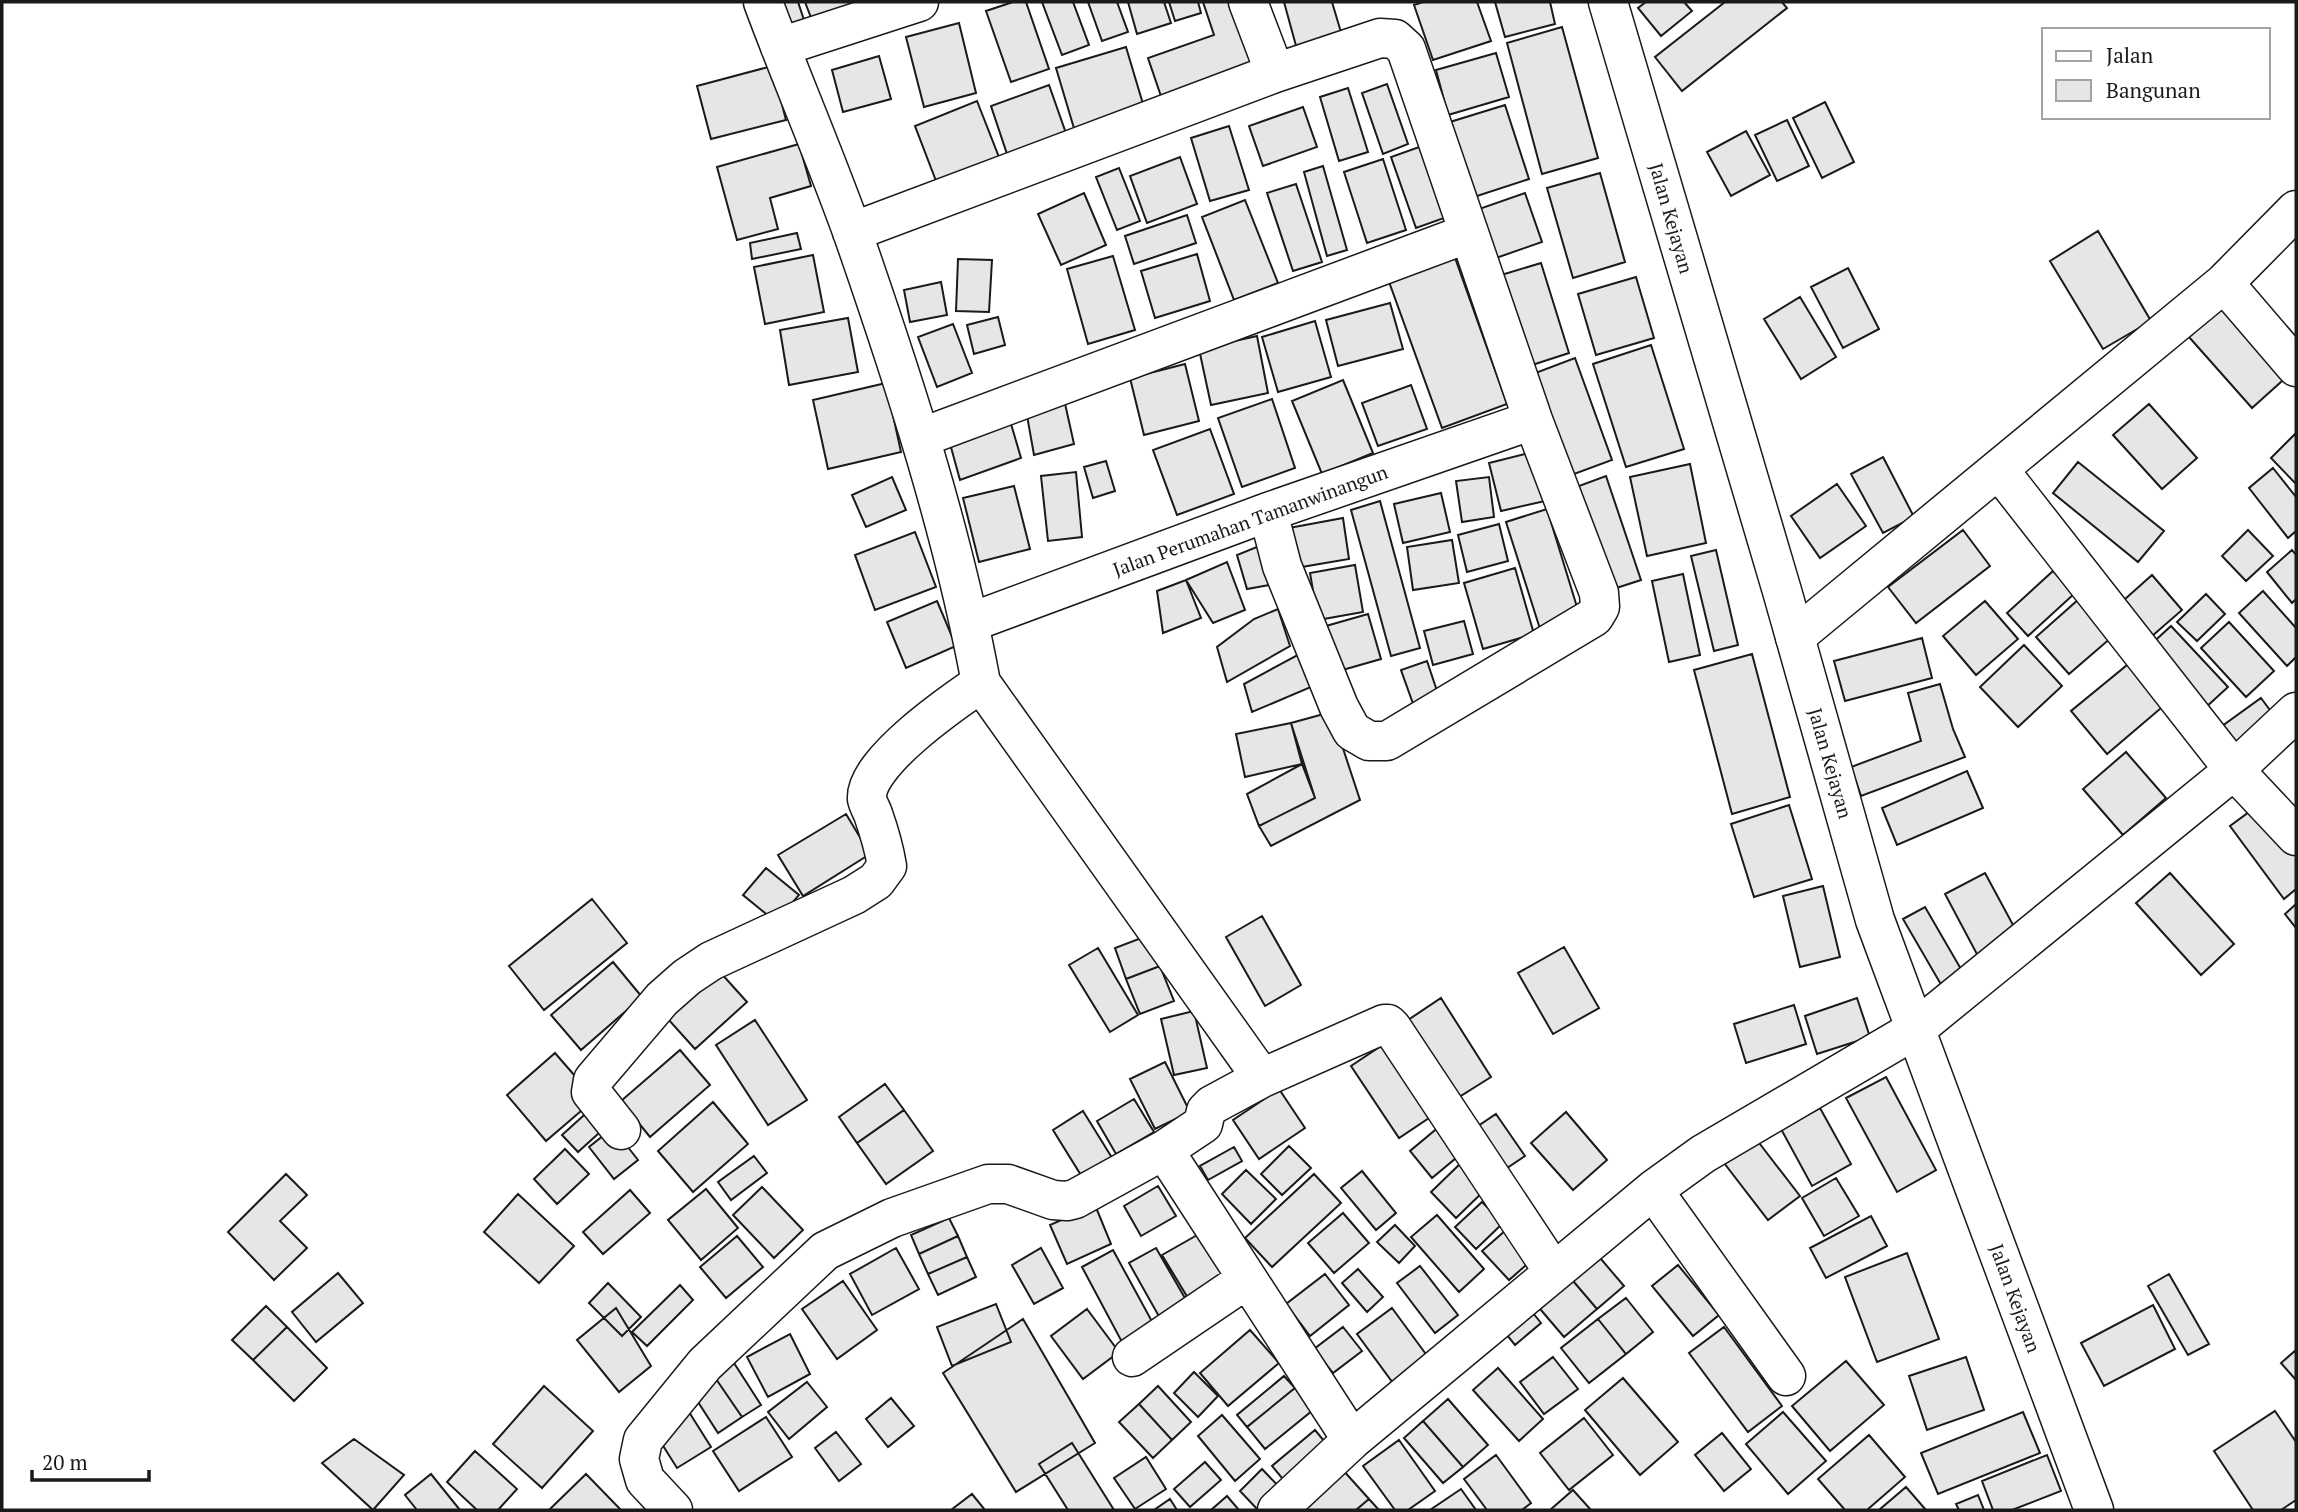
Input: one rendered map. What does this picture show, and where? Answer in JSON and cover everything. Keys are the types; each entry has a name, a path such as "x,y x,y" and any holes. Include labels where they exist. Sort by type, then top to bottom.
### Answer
{"street":[{"path":"763,2 852,232 920,438 970,623 981,683 1262,1078"},
{"path":"780,47 919,2"},
{"path":"1248,2 1275,74"},
{"name":"Jalan Kejayan","path":"1608,2 1795,637 1875,920 2094,1510"},
{"path":"852,232 1275,74 1380,38 1395,39 1406,49 1532,421 1599,593 1600,607 1594,617 1387,741 1369,741 1352,731 1339,707 1282,566 1268,512"},
{"path":"1795,637 2224,283 2296,210"},
{"path":"920,438 1469,233"},
{"path":"2224,283 2296,367"},
{"name":"Jalan Perumahan Tamanwinangun","path":"970,623 1268,512 1532,421"},
{"path":"1999,470 2234,770 2296,836"},
{"path":"621,1130 591,1092 593,1080 662,999 687,977 710,961 843,900 876,881 887,866 867,801 867,788 887,759 940,710 981,683"},
{"path":"1277,1510 1352,1440 1653,1190 1703,1154 1916,1029 2234,770 2296,712"},
{"path":"673,1510 645,1480 639,1459 643,1440 705,1364 825,1251 891,1218 988,1184 1008,1184 1053,1200 1075,1199 1164,1150 1203,1124 1209,1108 1262,1078 1378,1026 1388,1024 1553,1271"},
{"path":"1164,1150 1352,1440"},
{"path":"1653,1190 1786,1376"},
{"path":"1132,1357 1247,1279"}],"building":[{"path":"774,2 798,2 806,26 786,34"},
{"path":"805,2 849,2 853,14 815,28"},
{"path":"1013,2 1026,2 1049,69 1011,82 986,11"},
{"path":"1042,2 1073,2 1089,45 1062,55"},
{"path":"1088,2 1117,2 1128,32 1102,41"},
{"path":"1128,2 1164,2 1171,23 1137,34"},
{"path":"1169,2 1198,2 1201,13 1175,21"},
{"path":"1203,2 1234,2 1257,74 1164,105 1148,58 1214,35"},
{"path":"1284,2 1332,2 1343,39 1298,53"},
{"path":"1423,2 1477,2 1491,41 1433,60 1414,5"},
{"path":"1495,2 1550,2 1555,24 1505,37"},
{"path":"1646,2 1684,2 1692,11 1661,36 1638,8"},
{"path":"1725,2 1782,2 1787,8 1682,91 1655,57"},
{"path":"959,23 976,93 924,107 906,37"},
{"path":"1562,27 1598,158 1542,174 1507,43"},
{"path":"1126,47 1146,114 1076,135 1056,68"},
{"path":"1496,53 1509,97 1448,115 1436,70"},
{"path":"879,56 891,99 843,112 832,70"},
{"path":"772,66 786,120 711,139 697,86"},
{"path":"1387,84 1408,144 1383,154 1362,93"},
{"path":"1049,85 1068,139 1009,160 991,106"},
{"path":"1348,88 1368,152 1339,161 1320,97"},
{"path":"977,101 1004,170 941,194 915,126"},
{"path":"1825,102 1854,162 1822,178 1793,118"},
{"path":"1505,105 1529,179 1474,197 1450,122"},
{"path":"1303,107 1317,147 1263,166 1249,126"},
{"path":"1787,120 1809,166 1777,181 1755,135"},
{"path":"1229,126 1249,190 1210,201 1191,138"},
{"path":"1746,131 1770,175 1731,196 1707,152"},
{"path":"799,144 811,186 770,198 778,229 737,240 717,167"},
{"path":"1422,146 1447,217 1416,228 1391,157"},
{"path":"1180,157 1197,204 1147,223 1130,176"},
{"path":"1383,159 1406,230 1367,243 1344,172"},
{"path":"1323,166 1347,250 1327,256 1304,172"},
{"path":"1119,168 1140,221 1117,230 1096,177"},
{"path":"1600,173 1625,262 1573,278 1547,188"},
{"path":"1296,184 1322,262 1293,271 1267,193"},
{"path":"1084,193 1106,245 1061,265 1038,214"},
{"path":"1525,193 1542,242 1496,258 1479,209"},
{"path":"1245,200 1278,283 1234,300 1202,217"},
{"path":"1187,215 1196,243 1134,264 1125,236"},
{"path":"2098,231 2151,321 2103,349 2050,261"},
{"path":"797,233 801,249 752,259 750,243"},
{"path":"1197,254 1210,301 1155,318 1141,271"},
{"path":"813,255 824,312 765,324 754,267"},
{"path":"1454,255 1507,404 1442,428 1388,279"},
{"path":"1113,256 1135,330 1088,344 1067,269"},
{"path":"958,259 992,260 989,312 956,311"},
{"path":"1541,263 1569,353 1526,367 1498,276"},
{"path":"1848,268 1879,329 1843,348 1811,287"},
{"path":"1636,277 1654,338 1596,355 1578,294"},
{"path":"941,282 947,315 910,322 904,290"},
{"path":"1800,297 1836,357 1801,379 1764,319"},
{"path":"2229,301 2292,372 2252,408 2189,337"},
{"path":"1390,303 1403,349 1338,366 1326,320"},
{"path":"998,317 1005,345 974,354 967,325"},
{"path":"848,318 858,372 789,385 780,330"},
{"path":"1315,321 1331,377 1278,392 1262,337"},
{"path":"953,324 972,373 937,387 918,337"},
{"path":"1257,336 1268,393 1211,405 1199,349"},
{"path":"1651,345 1684,449 1626,467 1593,364"},
{"path":"1575,358 1612,460 1566,477 1530,375"},
{"path":"1185,364 1199,421 1144,435 1130,378"},
{"path":"1343,380 1373,453 1322,474 1292,401"},
{"path":"886,383 901,452 828,469 813,400"},
{"path":"1411,385 1427,429 1378,446 1362,403"},
{"path":"1064,399 1074,444 1034,455 1026,410"},
{"path":"1272,399 1295,468 1242,487 1218,418"},
{"path":"2149,404 2197,458 2162,489 2113,435"},
{"path":"1009,417 1021,458 960,480 949,440"},
{"path":"1210,429 1234,494 1177,515 1153,450"},
{"path":"2296,433 2296,484 2271,458"},
{"path":"1533,452 1545,501 1501,511 1489,463"},
{"path":"1883,457 1914,517 1883,533 1851,474"},
{"path":"1106,461 1115,491 1093,498 1084,467"},
{"path":"2078,462 2164,531 2138,562 2053,493"},
{"path":"1690,464 1706,543 1647,556 1630,477"},
{"path":"2273,468 2296,497 2296,531 2288,538 2249,488"},
{"path":"1076,472 1082,537 1048,541 1041,476"},
{"path":"1606,476 1641,580 1604,592 1568,490"},
{"path":"892,477 906,510 866,527 852,495"},
{"path":"1489,477 1494,517 1462,522 1456,481"},
{"path":"1837,484 1866,526 1820,558 1791,516"},
{"path":"1014,486 1030,549 979,562 963,498"},
{"path":"1441,493 1450,532 1403,543 1394,504"},
{"path":"1380,501 1420,648 1391,656 1351,510"},
{"path":"1547,509 1581,620 1541,632 1506,522"},
{"path":"1343,518 1349,559 1284,570 1278,530"},
{"path":"1499,524 1508,561 1467,572 1458,535"},
{"path":"1963,530 1990,566 1916,623 1888,587"},
{"path":"2248,530 2273,556 2246,581 2222,556"},
{"path":"915,532 936,587 875,610 855,555"},
{"path":"1452,540 1459,583 1413,590 1407,547"},
{"path":"1269,542 1286,582 1247,589 1237,555"},
{"path":"1716,550 1738,645 1714,651 1691,556"},
{"path":"2292,550 2296,555 2296,599 2292,603 2267,572"},
{"path":"1227,562 1245,610 1213,623 1186,580"},
{"path":"1355,565 1363,612 1318,620 1310,573"},
{"path":"1515,568 1534,634 1483,649 1464,583"},
{"path":"2053,571 2074,594 2028,636 2007,613"},
{"path":"1683,574 1700,655 1669,662 1652,581"},
{"path":"2152,575 2182,610 2136,650 2106,616"},
{"path":"1186,580 1201,618 1163,633 1157,591"},
{"path":"2263,591 2296,628 2296,657 2287,666 2239,613"},
{"path":"2206,594 2225,614 2197,641 2177,622"},
{"path":"2079,599 2112,637 2069,674 2036,637"},
{"path":"937,601 956,646 906,668 887,622"},
{"path":"1985,601 2018,639 1976,675 1943,636"},
{"path":"1278,609 1290,646 1227,682 1217,647 1254,619"},
{"path":"1368,614 1381,659 1339,671 1326,626"},
{"path":"1464,621 1473,654 1433,665 1424,631"},
{"path":"2229,622 2274,671 2246,697 2201,648"},
{"path":"2171,626 2228,687 2204,709 2147,648"},
{"path":"1922,638 1932,678 1845,701 1834,661"},
{"path":"2024,645 2062,686 2018,727 1980,687"},
{"path":"1305,651 1311,687 1252,712 1244,684"},
{"path":"1752,654 1790,797 1732,814 1694,670"},
{"path":"1427,661 1441,703 1416,712 1401,670"},
{"path":"2132,661 2167,703 2107,754 2071,711"},
{"path":"1940,684 1953,729 1965,757 1861,796 1851,767 1921,741 1908,693"},
{"path":"2261,698 2278,721 2234,752 2218,729"},
{"path":"1331,712 1360,800 1271,846 1259,826 1315,798 1291,723"},
{"path":"1291,723 1302,764 1245,777 1236,734"},
{"path":"2126,752 2166,798 2123,835 2083,789"},
{"path":"1302,764 1315,798 1259,826 1247,794"},
{"path":"1967,771 1983,808 1897,845 1882,808"},
{"path":"2260,804 2296,855 2296,889 2284,899 2230,826"},
{"path":"1789,805 1812,879 1754,897 1731,824"},
{"path":"846,814 870,854 803,896 778,855"},
{"path":"766,868 799,895 776,922 743,895"},
{"path":"1985,873 2019,936 1979,958 1945,894"},
{"path":"2170,873 2234,944 2201,975 2136,903"},
{"path":"1823,886 1840,957 1800,967 1783,896"},
{"path":"592,899 627,943 544,1010 509,966"},
{"path":"2296,904 2296,928 2285,914"},
{"path":"1925,907 1965,976 1943,988 1903,919"},
{"path":"1262,916 1301,985 1265,1006 1226,937"},
{"path":"1149,935 1160,966 1126,979 1115,948"},
{"path":"1564,947 1599,1008 1553,1034 1518,973"},
{"path":"1098,948 1138,1015 1110,1032 1069,965"},
{"path":"613,962 642,997 581,1050 551,1015"},
{"path":"711,962 747,1002 695,1049 659,1009"},
{"path":"1160,966 1174,1001 1140,1014 1126,979"},
{"path":"1441,998 1491,1077 1451,1102 1402,1024"},
{"path":"1857,998 1870,1037 1817,1054 1805,1016"},
{"path":"1794,1005 1806,1044 1746,1063 1734,1024"},
{"path":"1194,1011 1207,1068 1174,1075 1161,1019"},
{"path":"755,1020 807,1100 768,1125 716,1045"},
{"path":"1390,1040 1438,1112 1399,1138 1351,1066"},
{"path":"680,1050 710,1085 650,1137 621,1101"},
{"path":"555,1053 595,1099 546,1141 507,1095"},
{"path":"1165,1062 1190,1112 1155,1129 1130,1079"},
{"path":"1886,1077 1936,1170 1897,1192 1846,1098"},
{"path":"885,1084 904,1110 857,1143 839,1117"},
{"path":"1279,1089 1305,1128 1259,1159 1233,1120"},
{"path":"1134,1099 1154,1132 1116,1154 1097,1121"},
{"path":"713,1102 748,1144 693,1192 658,1151"},
{"path":"593,1107 609,1124 578,1152 562,1135"},
{"path":"1820,1108 1851,1164 1812,1186 1781,1129"},
{"path":"904,1110 933,1151 886,1184 857,1143"},
{"path":"1083,1111 1114,1161 1084,1180 1053,1130"},
{"path":"1566,1112 1607,1160 1573,1190 1531,1143"},
{"path":"1496,1114 1525,1156 1504,1170 1475,1128"},
{"path":"1440,1126 1462,1153 1432,1178 1410,1151"},
{"path":"613,1128 638,1160 614,1179 589,1147"},
{"path":"1753,1135 1800,1196 1768,1220 1721,1159"},
{"path":"1289,1146 1311,1168 1282,1195 1261,1174"},
{"path":"1234,1147 1242,1161 1208,1180 1200,1166"},
{"path":"565,1149 589,1174 557,1204 534,1179"},
{"path":"754,1156 767,1173 731,1200 718,1182"},
{"path":"1463,1161 1488,1187 1456,1218 1431,1192"},
{"path":"1246,1170 1276,1199 1251,1224 1222,1194"},
{"path":"1362,1171 1396,1213 1376,1230 1341,1188"},
{"path":"286,1174 307,1195 280,1221 307,1248 274,1280 228,1232"},
{"path":"1314,1174 1341,1203 1272,1267 1245,1238"},
{"path":"1836,1178 1859,1216 1824,1236 1802,1198"},
{"path":"1158,1186 1176,1216 1141,1236 1124,1206"},
{"path":"762,1187 803,1230 774,1258 733,1215"},
{"path":"706,1189 738,1228 701,1260 668,1220"},
{"path":"630,1190 650,1213 603,1254 583,1232"},
{"path":"518,1194 574,1246 539,1283 484,1232"},
{"path":"1482,1202 1503,1223 1476,1249 1455,1227"},
{"path":"1095,1205 1111,1244 1067,1264 1050,1225"},
{"path":"1343,1213 1369,1243 1334,1273 1308,1243"},
{"path":"1437,1215 1484,1269 1459,1292 1411,1237"},
{"path":"1871,1216 1887,1246 1826,1278 1810,1248"},
{"path":"949,1218 958,1236 919,1254 911,1235"},
{"path":"1395,1225 1415,1246 1399,1263 1377,1242"},
{"path":"1506,1230 1533,1259 1509,1280 1482,1251"},
{"path":"1199,1234 1227,1281 1191,1303 1162,1255"},
{"path":"737,1236 763,1267 726,1298 700,1267"},
{"path":"958,1236 967,1257 928,1274 919,1254"},
{"path":"896,1248 919,1289 872,1315 850,1274"},
{"path":"1041,1248 1063,1288 1034,1304 1012,1265"},
{"path":"1156,1248 1189,1305 1161,1320 1129,1263"},
{"path":"1113,1250 1155,1327 1123,1344 1082,1267"},
{"path":"1595,1252 1624,1286 1597,1309 1568,1275"},
{"path":"1907,1253 1939,1339 1877,1362 1845,1277"},
{"path":"967,1257 976,1277 938,1295 928,1274"},
{"path":"1678,1265 1719,1315 1693,1336 1652,1286"},
{"path":"1420,1266 1458,1315 1435,1333 1397,1283"},
{"path":"1358,1269 1383,1297 1367,1312 1342,1283"},
{"path":"338,1273 363,1303 316,1342 292,1312"},
{"path":"1325,1274 1349,1305 1310,1336 1286,1304"},
{"path":"2169,1274 2209,1344 2188,1355 2148,1286"},
{"path":"1568,1275 1597,1309 1564,1337 1535,1303"},
{"path":"843,1281 877,1330 837,1359 802,1309"},
{"path":"608,1283 641,1317 622,1336 589,1303"},
{"path":"680,1285 693,1300 647,1346 632,1332"},
{"path":"1626,1298 1653,1332 1626,1354 1598,1319"},
{"path":"1525,1303 1541,1323 1515,1345 1498,1324"},
{"path":"996,1304 1011,1342 952,1366 937,1327"},
{"path":"2153,1305 2175,1349 2104,1386 2081,1343"},
{"path":"266,1306 287,1327 253,1360 232,1340"},
{"path":"616,1308 651,1366 619,1392 577,1340"},
{"path":"1392,1308 1428,1357 1393,1383 1357,1334"},
{"path":"1087,1309 1119,1352 1083,1379 1051,1336"},
{"path":"1023,1319 1095,1443 1016,1492 943,1373"},
{"path":"1598,1319 1626,1354 1589,1383 1561,1348"},
{"path":"287,1327 327,1368 294,1401 253,1360"},
{"path":"1343,1327 1362,1351 1333,1373 1314,1349"},
{"path":"1724,1327 1782,1406 1748,1432 1689,1353"},
{"path":"1250,1330 1279,1363 1228,1406 1200,1373"},
{"path":"790,1334 810,1374 768,1397 747,1357"},
{"path":"2296,1350 2296,1380 2281,1363"},
{"path":"1553,1357 1578,1389 1544,1414 1520,1382"},
{"path":"1966,1357 1984,1410 1927,1430 1909,1376"},
{"path":"1846,1361 1884,1405 1830,1451 1792,1406"},
{"path":"734,1363 761,1405 742,1417 714,1376"},
{"path":"1498,1368 1543,1419 1519,1441 1473,1390"},
{"path":"1194,1372 1218,1396 1198,1417 1174,1393"},
{"path":"714,1376 742,1417 718,1433 691,1391"},
{"path":"1284,1376 1295,1388 1247,1427 1237,1415"},
{"path":"1623,1378 1678,1442 1640,1475 1585,1410"},
{"path":"807,1382 827,1407 789,1439 768,1412"},
{"path":"544,1386 593,1431 542,1488 493,1444"},
{"path":"1158,1386 1191,1422 1172,1440 1139,1404"},
{"path":"1295,1388 1313,1410 1265,1449 1247,1427"},
{"path":"891,1398 914,1426 888,1447 866,1419"},
{"path":"1448,1399 1488,1445 1463,1467 1423,1421"},
{"path":"1139,1404 1172,1440 1153,1458 1119,1422"},
{"path":"2275,1411 2296,1442 2296,1500 2281,1510 2253,1510 2214,1451"},
{"path":"689,1412 711,1447 677,1468 655,1433"},
{"path":"1783,1412 1826,1461 1788,1494 1746,1444"},
{"path":"2023,1412 2040,1453 1938,1494 1921,1453"},
{"path":"1222,1415 1260,1459 1235,1481 1198,1436"},
{"path":"766,1417 792,1457 739,1491 713,1451"},
{"path":"1584,1418 1613,1455 1569,1490 1540,1453"},
{"path":"1423,1421 1463,1467 1443,1483 1404,1438"},
{"path":"1315,1430 1334,1453 1291,1489 1272,1466"},
{"path":"836,1432 861,1464 839,1481 815,1448"},
{"path":"1722,1433 1751,1469 1724,1491 1695,1455"},
{"path":"1869,1435 1905,1477 1867,1510 1845,1510 1818,1479"},
{"path":"354,1439 404,1475 373,1510 322,1463"},
{"path":"1399,1440 1435,1491 1408,1510 1395,1510 1363,1466"},
{"path":"1072,1443 1114,1510 1068,1510 1039,1464"},
{"path":"475,1451 517,1489 498,1510 477,1510 447,1482"},
{"path":"1496,1455 1531,1503 1522,1510 1487,1510 1464,1479"},
{"path":"2047,1455 2061,1491 2012,1510 1993,1510 1982,1481"},
{"path":"1146,1457 1166,1489 1135,1509 1114,1478"},
{"path":"1205,1462 1221,1480 1190,1507 1174,1489"},
{"path":"1262,1469 1285,1493 1266,1510 1258,1510 1240,1491"},
{"path":"1342,1469 1369,1499 1356,1510 1302,1510"},
{"path":"431,1474 460,1510 417,1510 405,1495"},
{"path":"586,1474 621,1510 549,1510"},
{"path":"1906,1487 1926,1510 1879,1510"},
{"path":"1461,1489 1476,1510 1430,1510"},
{"path":"1573,1490 1591,1510 1550,1510"},
{"path":"972,1494 985,1510 951,1510"},
{"path":"1978,1495 1984,1510 1959,1510 1956,1504"},
{"path":"1227,1496 1239,1510 1211,1510"},
{"path":"1170,1499 1177,1510 1154,1510"},
{"path":"1369,1499 1379,1510 1356,1510"}]}
